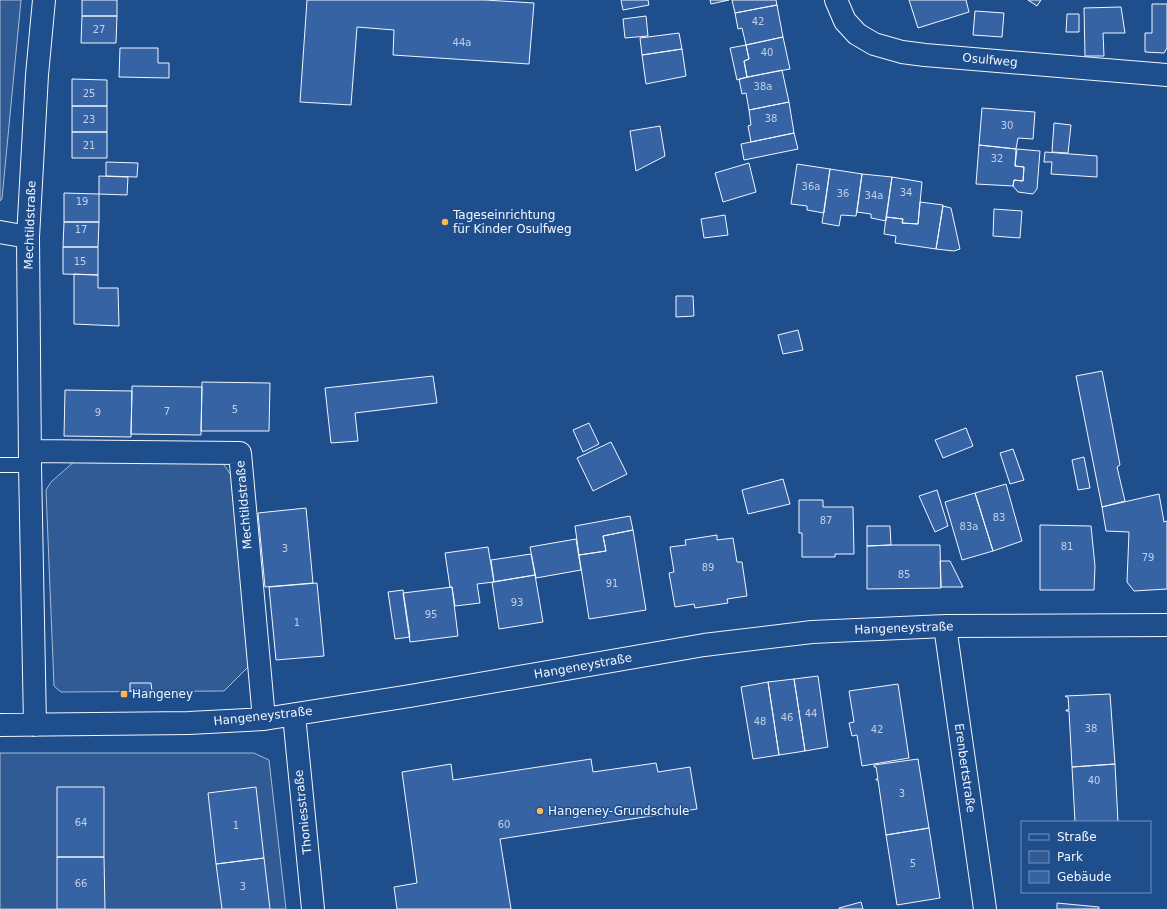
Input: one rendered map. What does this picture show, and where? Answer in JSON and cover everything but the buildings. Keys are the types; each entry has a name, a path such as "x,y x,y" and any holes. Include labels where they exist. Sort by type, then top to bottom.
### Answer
{"street":[{"name":"Mechtildstraße","path":"35,725 28,237 37,75 44,0"},
{"name":"Osulfweg","path":"836,0 845,21 857,34 874,44 902,52 932,56 1167,75"},
{"path":"0,232 28,237"},
{"name":"Mechtildstraße","path":"30,458 240,453 264,719"},
{"name":"Hangeneystraße","path":"0,725 189,723 264,719 410,696 704,645 812,632 945,626 1167,625"},
{"name":"Erenbertstraße","path":"945,626 985,909"},
{"name":"Thoniesstraße","path":"294,714 313,909"}],"lane":[{"path":"0,465 30,458"}],"green space":[{"path":"0,0 21,0 2,199 0,201"},
{"path":"76,460 222,462 233,478 249,666 224,691 61,692 54,686 46,490 51,482"},
{"path":"0,753 254,753 269,760 286,909 0,909"}],"place":[{"name":"Tageseinrichtung für Kinder Osulfweg","path":"445,222"},
{"name":"Hangeney","path":"124,694"},
{"name":"Hangeney-Grundschule","path":"540,811"}]}
